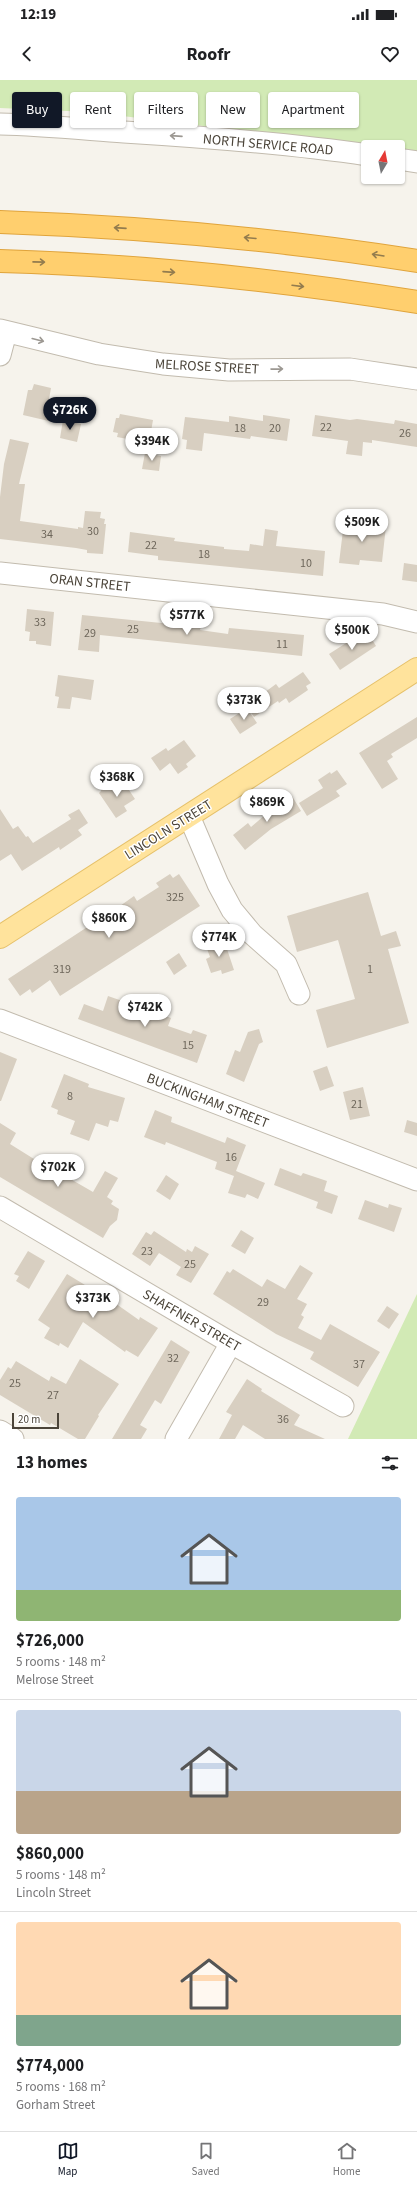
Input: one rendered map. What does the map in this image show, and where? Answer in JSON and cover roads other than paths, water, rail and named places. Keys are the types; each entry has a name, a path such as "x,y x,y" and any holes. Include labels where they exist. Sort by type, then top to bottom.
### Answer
{"highway":[{"path":"0,222 81,225 259,239 417,261"},
{"path":"0,261 49,263 218,276 417,302"}],"main road":[{"name":"LINCOLN STREET","path":"0,937 417,670"}],"street":[{"name":"NORTH SERVICE ROAD","path":"0,124 182,136 320,148 361,154"},
{"path":"405,160 417,162"},
{"path":"0,355 3,331"},
{"name":"MELROSE STREET","path":"3,331 99,354 162,364 229,370 350,369 417,379"},
{"name":"ORAN STREET","path":"0,573 383,614 417,622"},
{"path":"189,816 218,884 232,910 252,934 286,964 299,994"},
{"name":"BUCKINGHAM STREET","path":"0,1020 417,1180"},
{"name":"SHAFFNER STREET","path":"0,1207 231,1343 343,1406"},
{"path":"176,1439 231,1343"},
{"path":"0,1432 13,1439"}]}
